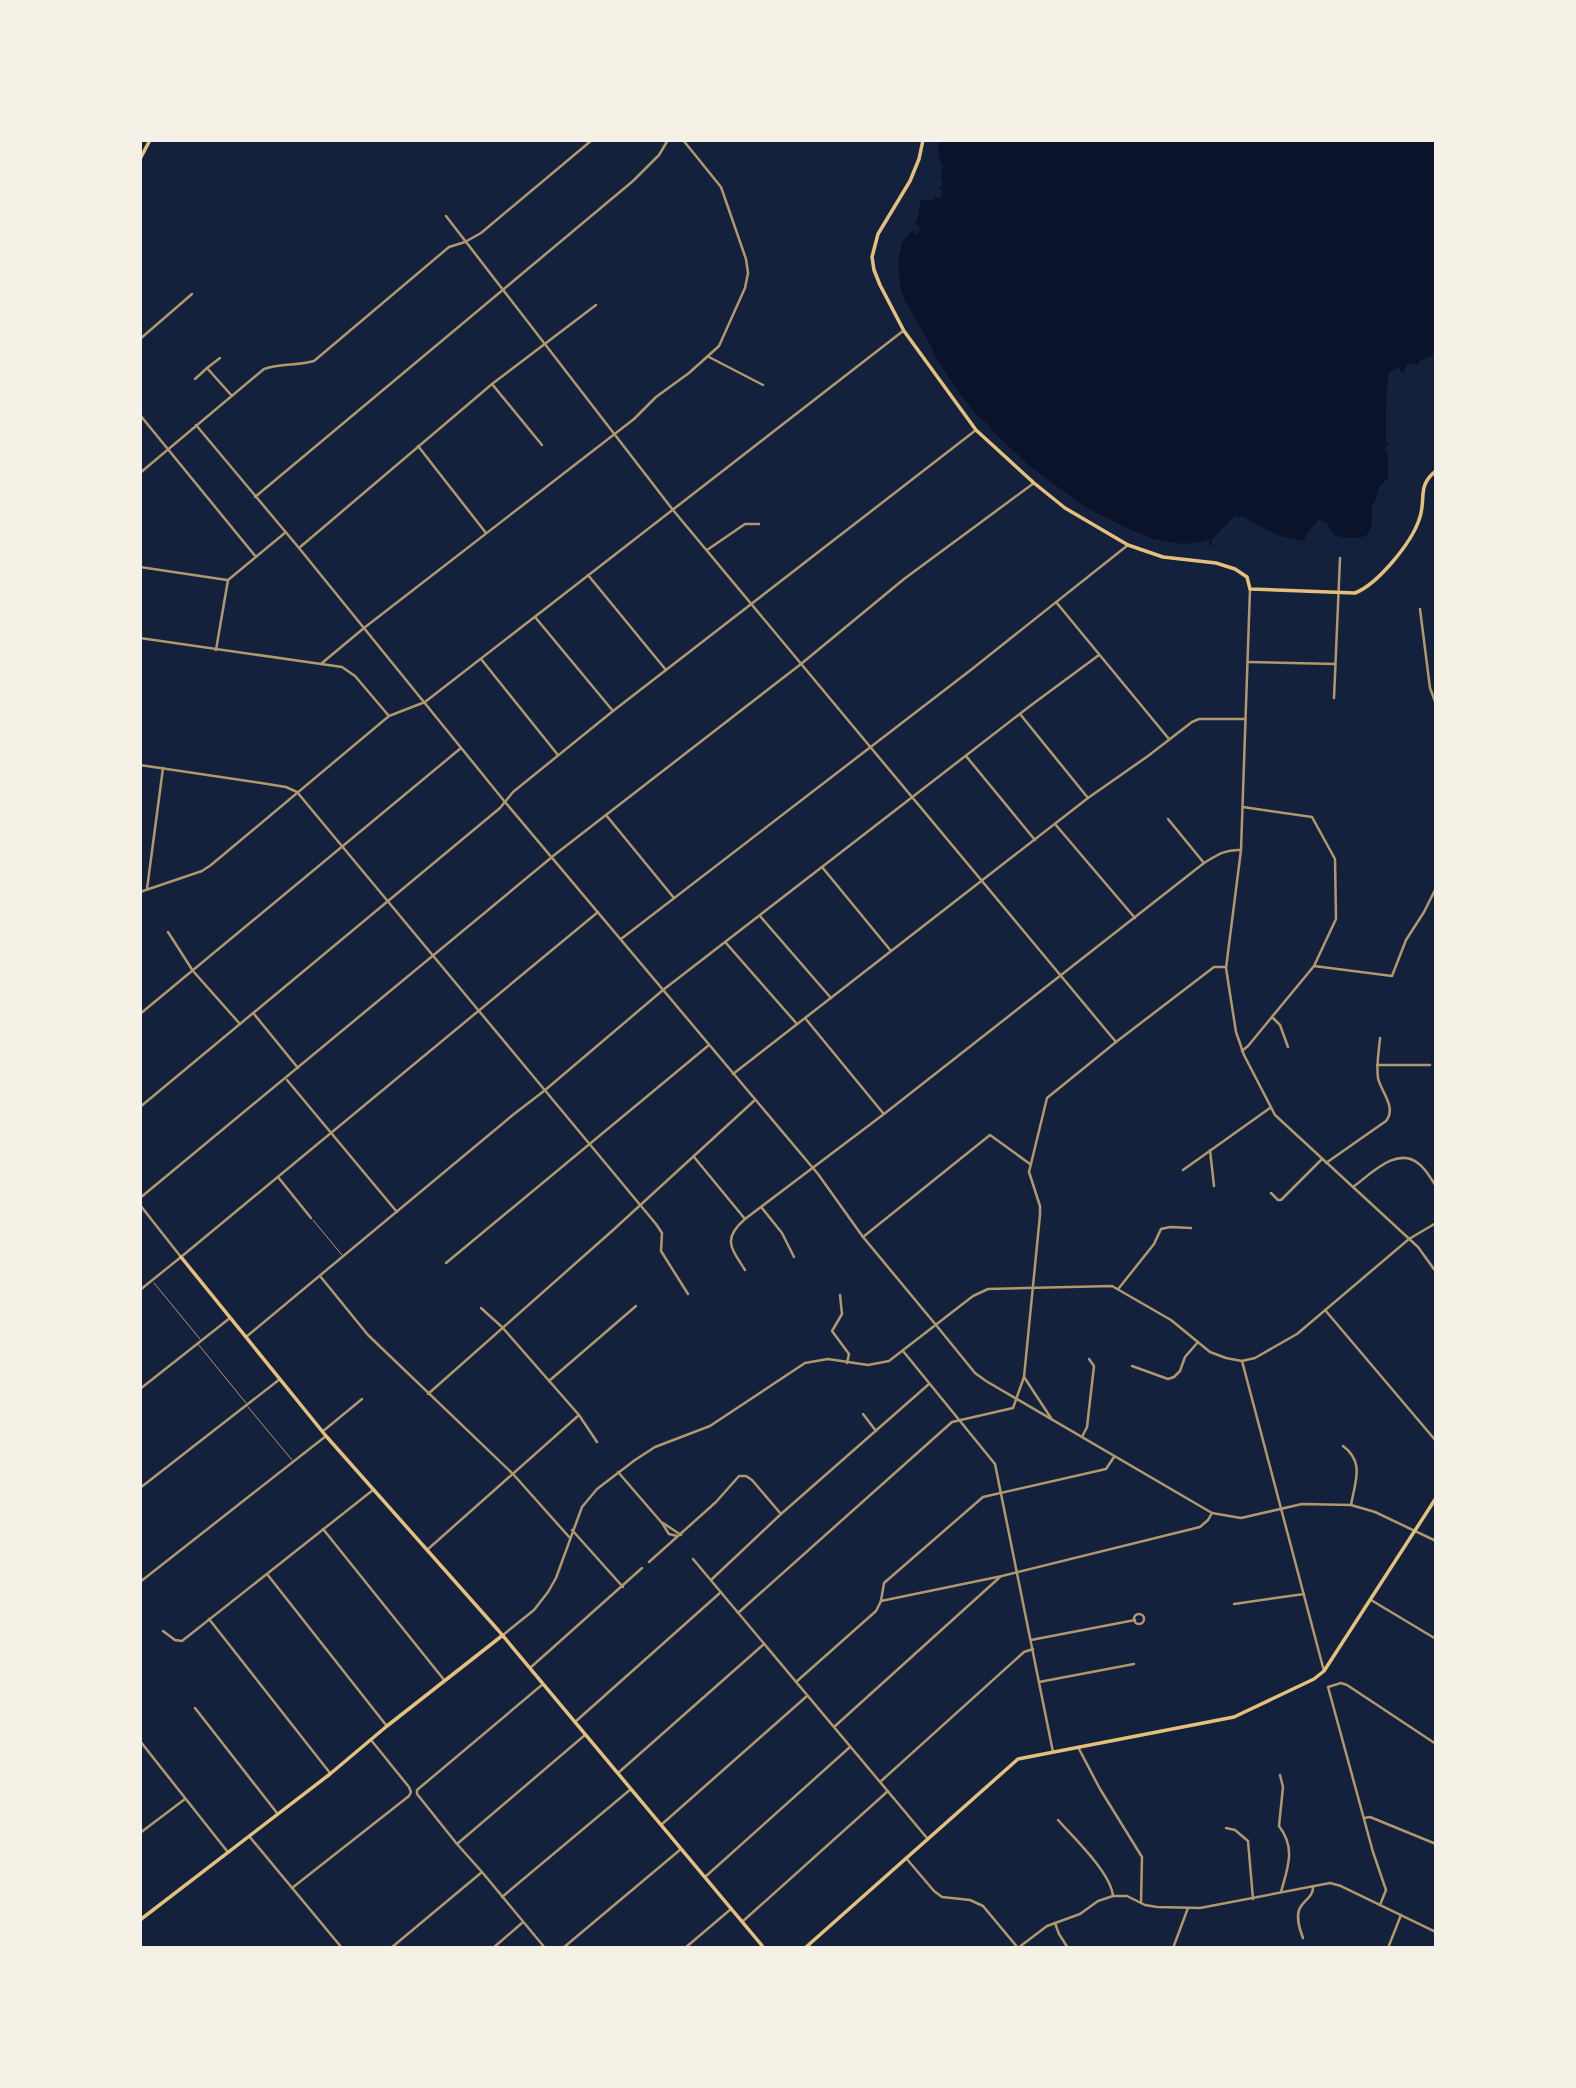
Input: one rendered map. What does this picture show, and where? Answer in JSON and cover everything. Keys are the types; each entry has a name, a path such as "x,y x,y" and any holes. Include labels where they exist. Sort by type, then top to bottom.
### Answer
{"main road":[{"path":"140,159 150,140"},
{"path":"923,140 910,181 878,234 872,257 874,270 904,331 975,430 1034,484 1072,513 1128,545 1163,557 1216,563 1235,569 1247,577 1250,589 1355,593 1364,589 1399,555 1418,523 1424,484 1436,471"},
{"path":"181,1257 324,1434 503,1635 764,1948"},
{"path":"805,1948 1018,1759 1234,1717 1314,1679 1324,1671 1436,1498"},
{"path":"140,1920 330,1774 503,1635"}],"street":[{"path":"140,473 264,369 278,364 299,365 314,361 449,247 481,233 592,140"},
{"path":"255,497 633,181 659,155 668,140"},
{"path":"322,663 634,419 719,346 745,288 748,266 721,187 683,140"},
{"path":"446,216 673,510 1116,1042"},
{"path":"140,339 192,294"},
{"path":"299,548 492,384 597,305"},
{"path":"140,892 202,872 389,716 425,702 904,331"},
{"path":"709,357 762,385"},
{"path":"195,379 220,358"},
{"path":"207,368 232,396"},
{"path":"492,384 542,445"},
{"path":"140,415 256,557"},
{"path":"196,425 505,802 812,1167 863,1237 975,1373 1212,1513 1241,1518 1281,1508 1318,1503 1351,1505 1375,1512 1436,1541"},
{"path":"140,1107 387,902 558,755 975,430"},
{"path":"418,446 486,533"},
{"path":"140,1198 552,857 801,664 904,579 1034,484"},
{"path":"707,550 745,524 759,524"},
{"path":"216,650 228,580 286,532"},
{"path":"621,939 1128,545"},
{"path":"1334,698 1340,558"},
{"path":"140,567 228,580"},
{"path":"588,575 666,670"},
{"path":"1250,589 1241,850 1226,968 1228,993 1240,1044 1270,1108 1279,1119 1409,1238 1436,1272"},
{"path":"1056,602 1169,739"},
{"path":"1420,609 1430,688 1436,704"},
{"path":"535,617 613,711"},
{"path":"140,638 322,663 350,671 389,716"},
{"path":"246,1337 663,990 1099,655"},
{"path":"481,659 558,755"},
{"path":"1248,662 1335,664"},
{"path":"1020,714 1088,798"},
{"path":"733,1074 1088,798 1192,722 1199,719 1245,719"},
{"path":"140,1014 461,747"},
{"path":"966,756 1035,840"},
{"path":"140,765 286,787 297,792 662,1233 661,1251 688,1294"},
{"path":"147,889 163,768"},
{"path":"1242,1051 1314,967 1336,919 1335,859 1312,817 1243,807"},
{"path":"606,815 674,898"},
{"path":"1168,819 1204,863"},
{"path":"1055,824 1135,918"},
{"path":"745,1270 731,1248 730,1235 745,1219 884,1114 1204,863 1222,852 1241,850"},
{"path":"822,867 892,951"},
{"path":"1314,967 1392,976 1406,940 1436,888"},
{"path":"140,1290 598,912"},
{"path":"760,916 831,998"},
{"path":"168,932 194,971 240,1024"},
{"path":"726,943 797,1024"},
{"path":"738,1613 952,1422 1013,1408 1024,1377 1040,1215 1040,1206 1029,1172 1043,1108 1051,1093 1214,967 1226,968"},
{"path":"253,1013 298,1068"},
{"path":"1272,1017 1280,1025 1287,1047"},
{"path":"805,1018 884,1114"},
{"path":"1326,1163 1386,1121 1390,1115 1391,1109 1378,1080 1380,1038"},
{"path":"446,1263 709,1045"},
{"path":"1377,1065 1430,1065"},
{"path":"286,1079 397,1212"},
{"path":"428,1394 755,1100"},
{"path":"1183,1170 1270,1108"},
{"path":"863,1237 990,1135 1030,1164"},
{"path":"1210,1150 1214,1185"},
{"path":"694,1157 745,1219"},
{"path":"1353,1187 1390,1160 1399,1157 1412,1159 1421,1165 1436,1186"},
{"path":"1270,1193 1281,1200 1322,1159"},
{"path":"278,1177 311,1218"},
{"path":"141,1207 181,1257"},
{"path":"762,1208 782,1233 794,1257"},
{"path":"503,1635 528,1615 548,1592 556,1578 582,1507 597,1489 655,1447 720,1420 798,1366 814,1360 828,1359 869,1365 882,1364 903,1352 980,1291 1112,1286 1171,1320 1210,1352 1242,1361 1255,1358 1297,1334 1409,1238 1436,1223"},
{"path":"1119,1288 1154,1244 1161,1229 1191,1228"},
{"path":"320,1276 368,1335 513,1474 570,1538"},
{"path":"840,1295 843,1311 832,1331 849,1354 848,1363"},
{"path":"549,1381 636,1306"},
{"path":"481,1308 579,1415 597,1442"},
{"path":"1325,1310 1436,1441"},
{"path":"140,1389 230,1318"},
{"path":"1132,1366 1168,1379 1174,1377 1180,1371 1185,1357 1198,1342"},
{"path":"903,1352 995,1464 1053,1752"},
{"path":"1082,1437 1087,1427 1094,1366 1089,1359"},
{"path":"1242,1361 1324,1671"},
{"path":"1024,1377 1051,1418"},
{"path":"140,1488 280,1379"},
{"path":"711,1580 781,1514 929,1384"},
{"path":"140,1582 293,1462 362,1399"},
{"path":"863,1414 876,1431"},
{"path":"427,1550 579,1415"},
{"path":"1342,1446 1352,1453 1356,1462 1357,1474 1351,1505"},
{"path":"796,1682 876,1611 884,1583 974,1502 1002,1492 1106,1469 1115,1456"},
{"path":"618,1472 662,1523 681,1535"},
{"path":"649,1562 716,1502 739,1476 752,1480 781,1514"},
{"path":"163,1631 175,1640 182,1641 373,1490"},
{"path":"881,1601 1002,1576 1200,1527 1212,1513"},
{"path":"323,1529 445,1681"},
{"path":"572,1530 622,1587"},
{"path":"693,1559 927,1838"},
{"path":"530,1668 642,1568"},
{"path":"267,1574 387,1726"},
{"path":"834,1727 1002,1576"},
{"path":"575,1722 720,1592"},
{"path":"1234,1604 1304,1594"},
{"path":"1371,1600 1436,1639"},
{"path":"209,1619 330,1774"},
{"path":"1031,1640 1135,1620"},
{"path":"618,1773 764,1644"},
{"path":"879,1782 1024,1652 1033,1649"},
{"path":"1039,1682 1134,1664"},
{"path":"543,1684 417,1790 417,1794 545,1948"},
{"path":"1380,1905 1386,1890 1328,1687 1347,1685 1436,1744"},
{"path":"661,1825 807,1696"},
{"path":"195,1708 278,1814"},
{"path":"457,1844 586,1735"},
{"path":"292,1888 409,1796 409,1787 370,1740"},
{"path":"140,1741 227,1852"},
{"path":"705,1877 850,1747"},
{"path":"1079,1747 1100,1789 1142,1857 1141,1903"},
{"path":"1280,1775 1283,1787 1279,1826 1287,1838 1290,1861 1281,1892"},
{"path":"502,1897 631,1789"},
{"path":"742,1922 888,1791"},
{"path":"140,1833 185,1798"},
{"path":"1364,1818 1370,1817 1436,1844"},
{"path":"1058,1820 1098,1865 1112,1888 1113,1896"},
{"path":"1226,1828 1235,1830 1248,1841 1253,1899"},
{"path":"249,1836 342,1948"},
{"path":"563,1948 681,1849"},
{"path":"906,1858 942,1897 970,1900 983,1906 1018,1948 1036,1933 1113,1896 1127,1896 1157,1907 1200,1908 1330,1883 1340,1885 1436,1932"},
{"path":"391,1948 482,1872"},
{"path":"1303,1938 1298,1915 1303,1903 1312,1895 1312,1886"},
{"path":"1173,1948 1188,1908"},
{"path":"685,1948 731,1909"},
{"path":"1388,1948 1401,1915"},
{"path":"493,1948 523,1922"},
{"path":"1055,1923 1068,1948"}],"lane":[{"path":"311,1218 343,1256"},
{"path":"152,1280 293,1462"}],"water":[{"path":"938,140 1436,140 1436,346 1432,356 1419,361 1418,365 1410,363 1404,372 1400,371 1399,367 1389,372 1386,442 1389,444 1385,448 1388,456 1388,478 1379,487 1372,506 1372,524 1367,535 1350,538 1334,535 1326,522 1319,520 1303,541 1276,535 1244,517 1235,516 1213,538 1201,542 1183,544 1154,539 1085,507 1032,468 978,417 960,394 933,353 905,301 900,284 898,259 903,241 911,232 914,231 916,235 919,232 920,227 915,224 921,199 940,199 943,192 939,188 943,184 943,166 939,159"}],"waterway":[{"path":"1210,540 1211,545"}]}
